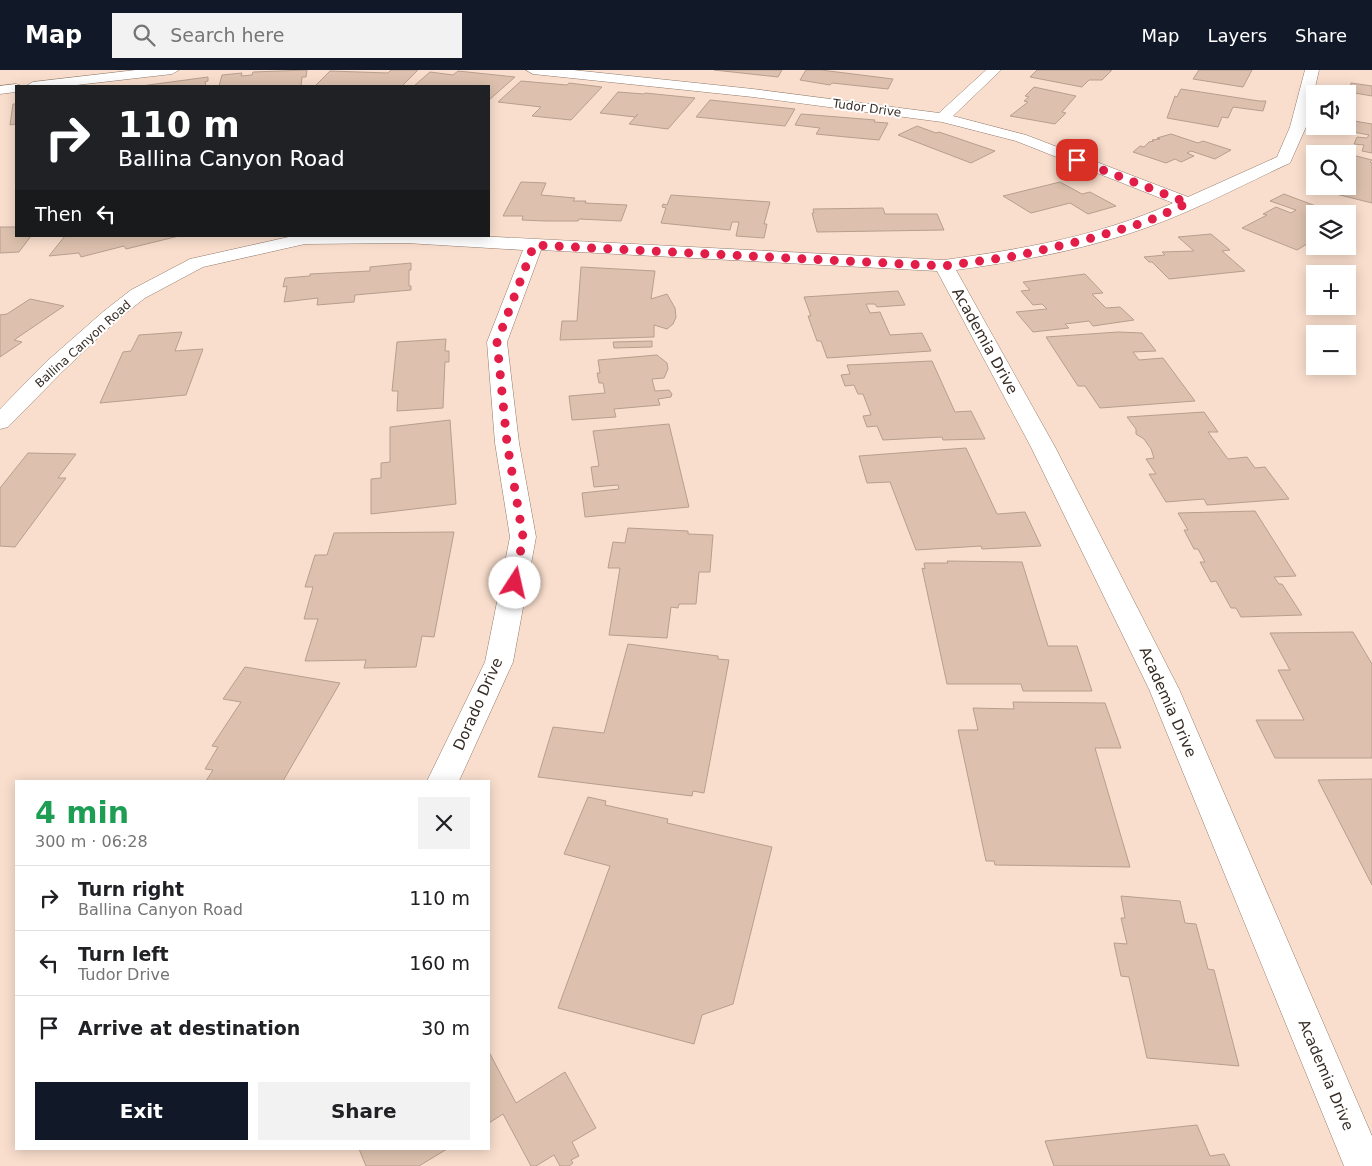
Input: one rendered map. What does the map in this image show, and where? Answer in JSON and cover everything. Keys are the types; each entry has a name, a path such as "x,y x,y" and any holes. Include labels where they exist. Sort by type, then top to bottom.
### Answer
{"street":[{"path":"42,85 172,70"},
{"name":"Tudor Drive","path":"532,70 753,92 942,118 1021,138 1188,203"},
{"path":"942,118 994,70"},
{"name":"Ballina Canyon Road","path":"0,422 54,367 111,315 138,294 197,263 305,239 406,238 944,266 1016,256 1085,240 1146,222 1284,160 1298,127 1312,70"},
{"path":"0,90 15,88"},
{"name":"Dorado Drive","path":"443,780 499,662 523,537 507,443 497,342 534,245"},
{"name":"Academia Drive","path":"944,266 1043,447 1164,689 1359,1154"}],"building":[{"path":"307,70 306,77 302,77 301,85 219,85 222,75 242,73 241,76 252,75 253,72"},
{"path":"391,70 418,70 403,85 316,85 330,71 388,73"},
{"path":"714,70 782,70 778,77"},
{"path":"806,70 821,70 893,79 888,89 832,83 830,85 800,80"},
{"path":"1037,70 1112,70 1102,80 1089,80 1082,87 1030,77"},
{"path":"1199,70 1252,70 1243,87 1193,79"},
{"path":"458,71 515,77 490,99 490,85 415,85 430,72 453,75"},
{"path":"208,77 208,81 205,82 206,85 148,85"},
{"path":"521,81 567,85 569,83 602,87 571,120 532,116 541,107 498,102"},
{"path":"1351,83 1372,86 1372,96 1356,93 1356,85 1351,85"},
{"path":"1034,87 1076,96 1062,112 1066,113 1055,124 1010,116 1028,102 1024,101 1029,97 1025,96"},
{"path":"1181,89 1266,101 1263,111 1233,107 1228,118 1222,117 1218,127 1167,118 1175,96 1177,97"},
{"path":"618,92 695,98 668,129 629,124 638,114 635,117 600,113"},
{"path":"710,100 795,109 785,126 696,117"},
{"path":"13,104 15,104 15,124 10,125"},
{"path":"801,114 875,120 874,122 888,123 879,140 816,134 820,128 795,125"},
{"path":"1356,121 1372,124 1372,153 1362,151 1364,145 1354,144 1357,137 1367,138 1369,135 1356,132"},
{"path":"917,126 995,151 971,163 898,135"},
{"path":"1171,134 1198,143 1203,141 1231,150 1215,159 1191,151 1187,153 1194,156 1181,162 1175,159 1166,163 1133,152 1140,146 1144,147 1149,142 1154,141 1152,140"},
{"path":"1356,156 1372,160 1370,162 1372,163 1372,203 1340,195 1356,195"},
{"path":"521,182 546,183 541,195 575,198 573,201 586,201 585,203 627,205 621,221 579,219 578,221 522,220 523,216 503,216"},
{"path":"1060,182 1082,194 1090,192 1116,206 1088,214 1070,203 1031,213 1003,196"},
{"path":"1284,194 1313,205 1306,205 1306,244 1297,250 1242,228 1267,215 1263,214 1276,207 1291,213 1296,210 1270,201"},
{"path":"671,195 770,202 764,224 767,224 764,238 736,236 739,222 732,222 730,230 661,223 666,208 662,207 663,204 667,205"},
{"path":"883,208 885,214 937,214 944,230 817,232 812,213 814,213 813,209"},
{"path":"0,227 15,227 15,237 30,237 19,252 0,253"},
{"path":"1211,234 1230,250 1222,251 1245,271 1169,279 1152,262 1149,262 1144,257 1165,255 1162,252 1194,251 1178,237"},
{"path":"64,237 175,237 126,249 124,246 81,257 79,253 49,256"},
{"path":"411,263 409,286 411,286 411,290 355,295 354,302 317,305 318,298 284,302 287,286 283,287 285,278 310,276 310,274 370,271 370,267"},
{"path":"581,267 655,271 651,299 667,294 675,308 676,317 673,324 667,329 654,325 654,337 560,340 562,321 577,321"},
{"path":"1085,274 1103,293 1092,294 1106,308 1120,307 1134,320 1093,326 1089,321 1065,324 1069,328 1033,332 1016,312 1047,309 1042,304 1033,305 1021,291 1030,290 1023,282"},
{"path":"898,291 905,305 877,307 875,304 866,304 870,313 880,312 890,335 922,333 931,351 827,358 821,341 817,341 808,316 811,316 804,297"},
{"path":"30,299 64,306 14,340 22,342 0,357 0,315 7,314"},
{"path":"182,332 175,351 203,349 186,395 100,403 123,352 131,351 139,335"},
{"path":"1118,332 1142,333 1156,351 1133,352 1139,360 1163,358 1195,401 1100,408 1085,386 1078,386 1046,337"},
{"path":"446,339 445,351 449,351 449,362 445,362 443,408 397,411 398,391 392,391 397,342"},
{"path":"652,341 652,347 614,348 613,342"},
{"path":"657,355 667,363 668,369 664,378 652,379 655,391 669,390 672,394 671,397 658,399 660,405 614,409 616,417 572,420 569,396 605,393 603,383 599,383 597,373 600,373 598,360"},
{"path":"932,361 955,412 971,411 985,439 943,440 942,437 883,440 877,426 867,427 863,416 871,415 863,394 858,394 854,385 845,386 841,375 850,374 847,365"},
{"path":"1204,412 1218,432 1208,432 1228,459 1247,457 1255,468 1265,467 1289,499 1207,505 1204,499 1166,502 1149,474 1156,474 1146,459 1154,458 1151,449 1144,439 1136,434 1136,429 1127,417"},
{"path":"450,420 456,504 371,514 371,479 381,478 381,463 390,462 390,427"},
{"path":"669,424 689,507 585,517 582,493 619,489 618,485 594,487 591,467 599,466 593,431"},
{"path":"966,448 997,514 1025,512 1041,546 982,549 981,546 916,550 890,482 867,483 859,456"},
{"path":"28,453 76,454 58,478 66,478 15,547 0,546 0,488"},
{"path":"1255,511 1296,576 1274,577 1279,584 1282,584 1302,615 1241,617 1236,608 1231,608 1216,581 1211,582 1200,562 1205,562 1198,549 1194,549 1184,530 1188,530 1178,513"},
{"path":"628,528 688,531 688,534 713,535 710,572 699,572 696,604 679,604 678,608 671,607 667,638 609,635 620,568 608,568 613,542 625,543"},
{"path":"454,532 434,637 422,636 416,667 364,668 366,660 305,661 318,619 304,619 313,587 305,587 315,555 327,555 334,533"},
{"path":"947,561 1022,562 1048,646 1077,646 1092,691 1023,691 1021,684 947,684 922,568 925,569 924,563 948,563"},
{"path":"1353,632 1372,664 1372,758 1275,758 1256,720 1304,720 1278,670 1290,670 1270,633"},
{"path":"628,644 718,656 718,659 729,660 704,793 693,791 692,796 538,777 553,727 604,733"},
{"path":"245,667 340,683 284,780 207,780 213,770 205,769 218,747 212,746 241,702 223,699"},
{"path":"1013,702 1105,703 1121,748 1095,748 1130,867 995,865 994,861 986,861 958,730 978,730 973,708 1014,709"},
{"path":"1372,779 1372,885 1318,780"},
{"path":"588,797 606,801 605,805 668,819 667,823 772,847 733,1004 702,1015 694,1044 558,1008 610,866 564,854"},
{"path":"1121,896 1180,901 1185,923 1196,924 1208,969 1214,970 1239,1066 1147,1058 1129,977 1121,976 1114,943 1127,944 1121,918 1125,918"},
{"path":"490,1054 516,1103 565,1072 596,1128 572,1142 579,1156 571,1160 573,1163 569,1166 560,1166 554,1155 536,1166 531,1166 503,1114 490,1122"},
{"path":"1197,1125 1210,1156 1224,1154 1230,1166 1054,1166 1045,1141"},
{"path":"359,1150 445,1150 419,1166 366,1166"}],"route":[{"path":"515,583 523,537 507,443 497,342 534,245 944,266 1016,256 1085,240 1146,222 1188,203 1077,160"}]}
